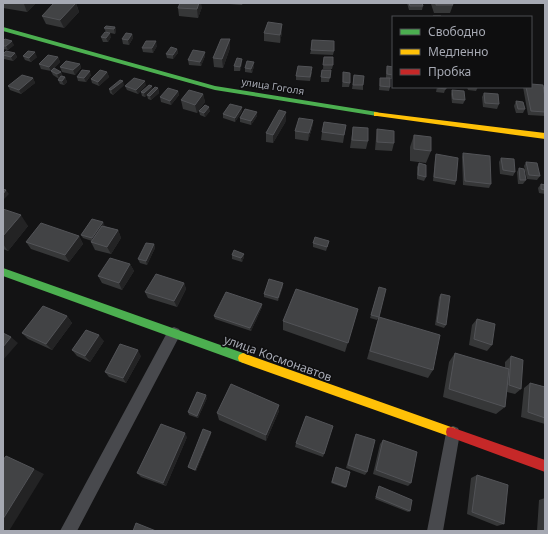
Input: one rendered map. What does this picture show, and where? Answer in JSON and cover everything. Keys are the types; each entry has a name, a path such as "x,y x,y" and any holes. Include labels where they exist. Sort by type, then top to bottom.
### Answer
{"street":[{"name":"улица Гоголя","path":"3,29 214,88 388,116 545,136"},
{"name":"улица Космонавтов","path":"3,272 545,466"},
{"path":"68,531 174,333"},
{"path":"435,531 453,433"}],"building":[{"path":"54,3 76,3 60,20 42,16"},
{"path":"180,3 199,3 197,9 178,8"},
{"path":"409,3 422,3 423,6 410,6"},
{"path":"436,3 452,3 453,5 436,5"},
{"path":"268,22 282,24 280,35 264,33"},
{"path":"106,26 115,27 114,29 104,28"},
{"path":"105,32 110,33 106,38 101,37"},
{"path":"126,33 132,34 128,40 122,39"},
{"path":"5,39 12,41 6,46 3,46 3,41"},
{"path":"221,39 230,39 222,59 213,58"},
{"path":"312,40 334,41 334,51 311,50"},
{"path":"146,41 156,41 152,48 142,48"},
{"path":"171,47 177,49 173,55 166,54"},
{"path":"193,50 205,52 200,62 188,60"},
{"path":"6,51 15,53 11,57 3,55"},
{"path":"28,51 35,52 29,58 23,56"},
{"path":"48,55 58,57 49,67 39,64"},
{"path":"324,57 333,57 333,65 323,65"},
{"path":"237,58 242,59 240,67 234,66"},
{"path":"66,61 80,64 73,70 60,67"},
{"path":"247,61 254,62 251,69 245,68"},
{"path":"298,66 312,67 310,77 296,76"},
{"path":"387,66 392,67 392,75 387,74"},
{"path":"54,68 61,72 57,74 51,71"},
{"path":"82,70 90,71 84,78 77,77"},
{"path":"100,70 107,72 98,82 91,79"},
{"path":"322,70 331,70 330,78 321,77"},
{"path":"343,72 350,73 350,83 343,82"},
{"path":"22,75 33,78 19,90 8,86"},
{"path":"354,75 364,76 363,85 353,85"},
{"path":"61,76 65,77 62,81 58,80"},
{"path":"134,78 145,81 136,90 125,86"},
{"path":"380,78 390,78 390,87 380,86"},
{"path":"120,80 123,81 111,90 109,89"},
{"path":"532,84 543,85 545,112 531,111 526,88 532,88"},
{"path":"149,85 152,86 144,93 141,92"},
{"path":"155,87 158,88 150,96 147,95"},
{"path":"168,88 178,91 170,101 160,97"},
{"path":"189,90 203,94 195,105 181,100"},
{"path":"452,90 464,91 465,100 453,99"},
{"path":"484,93 498,94 499,104 485,103"},
{"path":"516,101 523,102 525,109 518,109"},
{"path":"230,104 242,107 235,118 223,114"},
{"path":"205,105 209,107 204,113 199,111"},
{"path":"245,109 257,112 251,121 240,118"},
{"path":"279,110 286,112 273,135 266,133"},
{"path":"299,118 313,120 309,133 295,131"},
{"path":"324,122 346,125 344,135 322,132"},
{"path":"353,127 368,128 368,141 352,140"},
{"path":"377,129 394,131 394,143 377,142"},
{"path":"414,135 431,137 431,151 414,149"},
{"path":"463,153 490,156 491,184 465,181"},
{"path":"436,154 458,158 456,181 434,177"},
{"path":"501,158 514,159 515,172 503,170"},
{"path":"526,162 537,163 540,176 529,175"},
{"path":"419,163 426,165 426,177 418,175"},
{"path":"519,168 524,169 526,180 520,180"},
{"path":"541,184 545,185 545,190 541,189"},
{"path":"3,209 21,215 3,236"},
{"path":"92,219 103,222 92,238 81,235"},
{"path":"41,223 79,236 65,255 26,242"},
{"path":"102,226 118,230 107,247 91,242"},
{"path":"315,237 329,241 327,247 313,243"},
{"path":"146,243 154,244 146,261 138,259"},
{"path":"234,250 244,254 241,258 232,255"},
{"path":"110,258 130,264 119,283 98,276"},
{"path":"156,274 184,283 174,301 145,292"},
{"path":"269,279 283,283 278,298 264,294"},
{"path":"379,287 386,289 379,317 371,315"},
{"path":"296,289 358,309 348,343 283,321"},
{"path":"226,292 262,304 250,328 214,316"},
{"path":"441,294 450,296 446,325 437,322"},
{"path":"43,306 67,316 46,344 22,333"},
{"path":"379,317 440,335 433,370 370,351"},
{"path":"477,319 495,324 492,345 474,339"},
{"path":"86,330 99,335 85,356 72,350"},
{"path":"3,333 11,337 3,347"},
{"path":"120,344 138,350 123,378 105,372"},
{"path":"455,353 509,369 505,407 449,389"},
{"path":"511,356 523,360 521,389 509,385"},
{"path":"530,383 545,387 545,418 528,412"},
{"path":"231,384 279,405 266,435 217,413"},
{"path":"197,392 206,395 197,416 188,412"},
{"path":"306,416 333,426 324,454 296,443"},
{"path":"161,424 185,433 163,483 137,473"},
{"path":"203,429 211,432 195,470 188,467"},
{"path":"356,434 375,440 367,472 348,465"},
{"path":"383,440 417,452 411,483 376,470"},
{"path":"6,456 34,469 3,519 3,460"},
{"path":"336,467 350,472 346,487 332,482"},
{"path":"477,475 508,485 504,524 472,512"},
{"path":"379,486 412,500 410,511 376,497"},
{"path":"136,523 156,531 133,531"}],"traffic: fast":[{"path":"3,29 215,88 377,114"},
{"path":"3,272 243,358"}],"traffic: slow":[{"path":"377,114 545,136"},
{"path":"243,358 451,432"}],"traffic: jam":[{"path":"451,432 545,466"}]}
